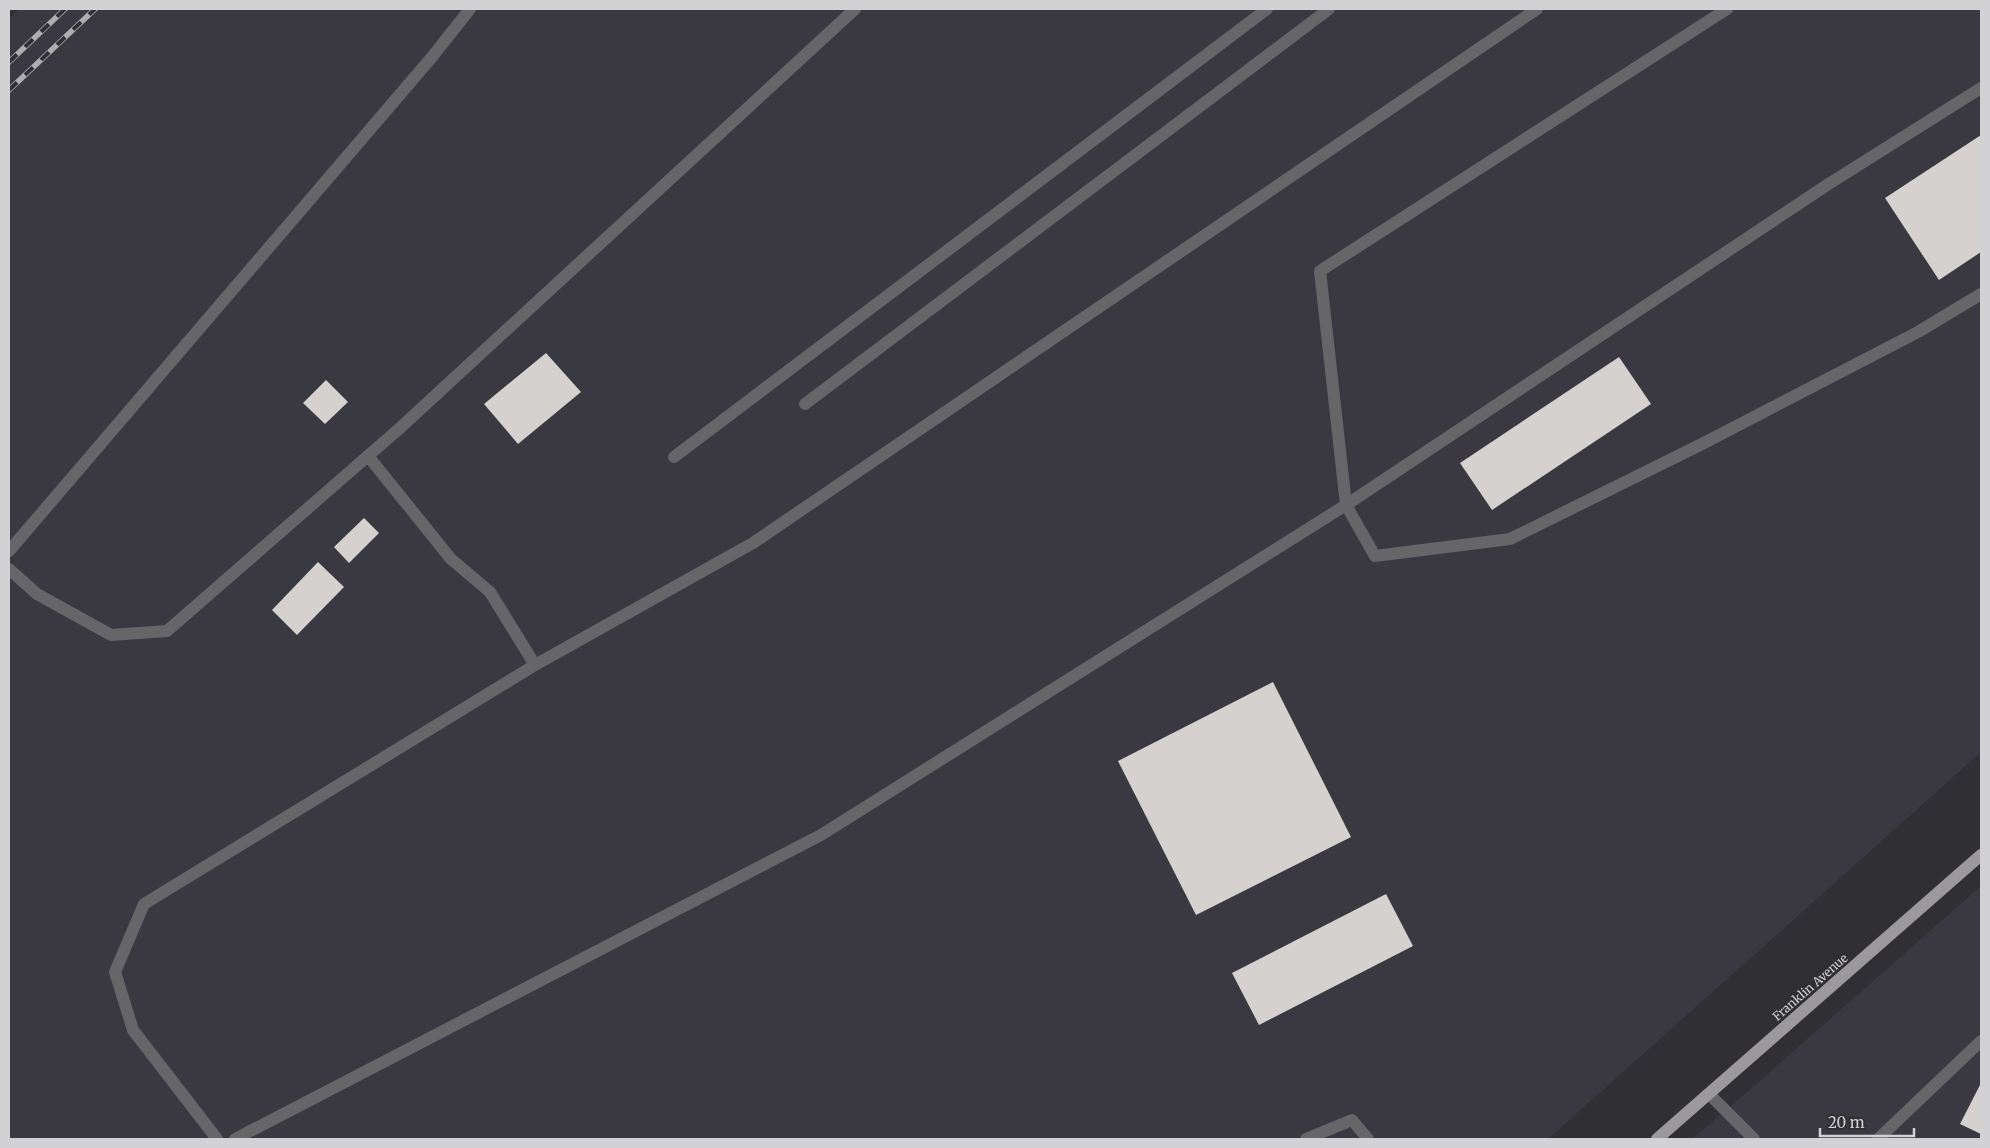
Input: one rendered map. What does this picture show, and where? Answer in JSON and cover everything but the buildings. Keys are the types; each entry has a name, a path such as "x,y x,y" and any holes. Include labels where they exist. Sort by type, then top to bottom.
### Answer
{"main road":[{"name":"Franklin Avenue","path":"1657,1139 1981,855"}],"lane":[{"path":"9,551 432,57 470,9"},
{"path":"9,569 37,594 112,635 167,631 368,456 855,9"},
{"path":"674,457 1267,9"},
{"path":"805,404 1329,9"},
{"path":"217,1139 133,1030 130,1022 115,972 144,904 535,665 753,543 1537,9"},
{"path":"1727,9 1320,271 1346,505 1375,556 1510,539 1702,444 1918,332 1981,294"},
{"path":"235,1139 821,835 1346,505 1827,185 1981,88"},
{"path":"368,456 452,559 490,592 535,665"},
{"path":"1878,1139 1981,1041"},
{"path":"1709,1094 1754,1139"},
{"path":"1306,1139 1352,1120 1368,1139"}],"shaded area":[{"path":"19,9 1981,9 1981,752 1548,1139 9,1139 9,18"},
{"path":"1981,886 1981,1139 1692,1139 1753,1087"}],"railway":[{"path":"9,62 65,9"},
{"path":"9,90 95,9"}]}
